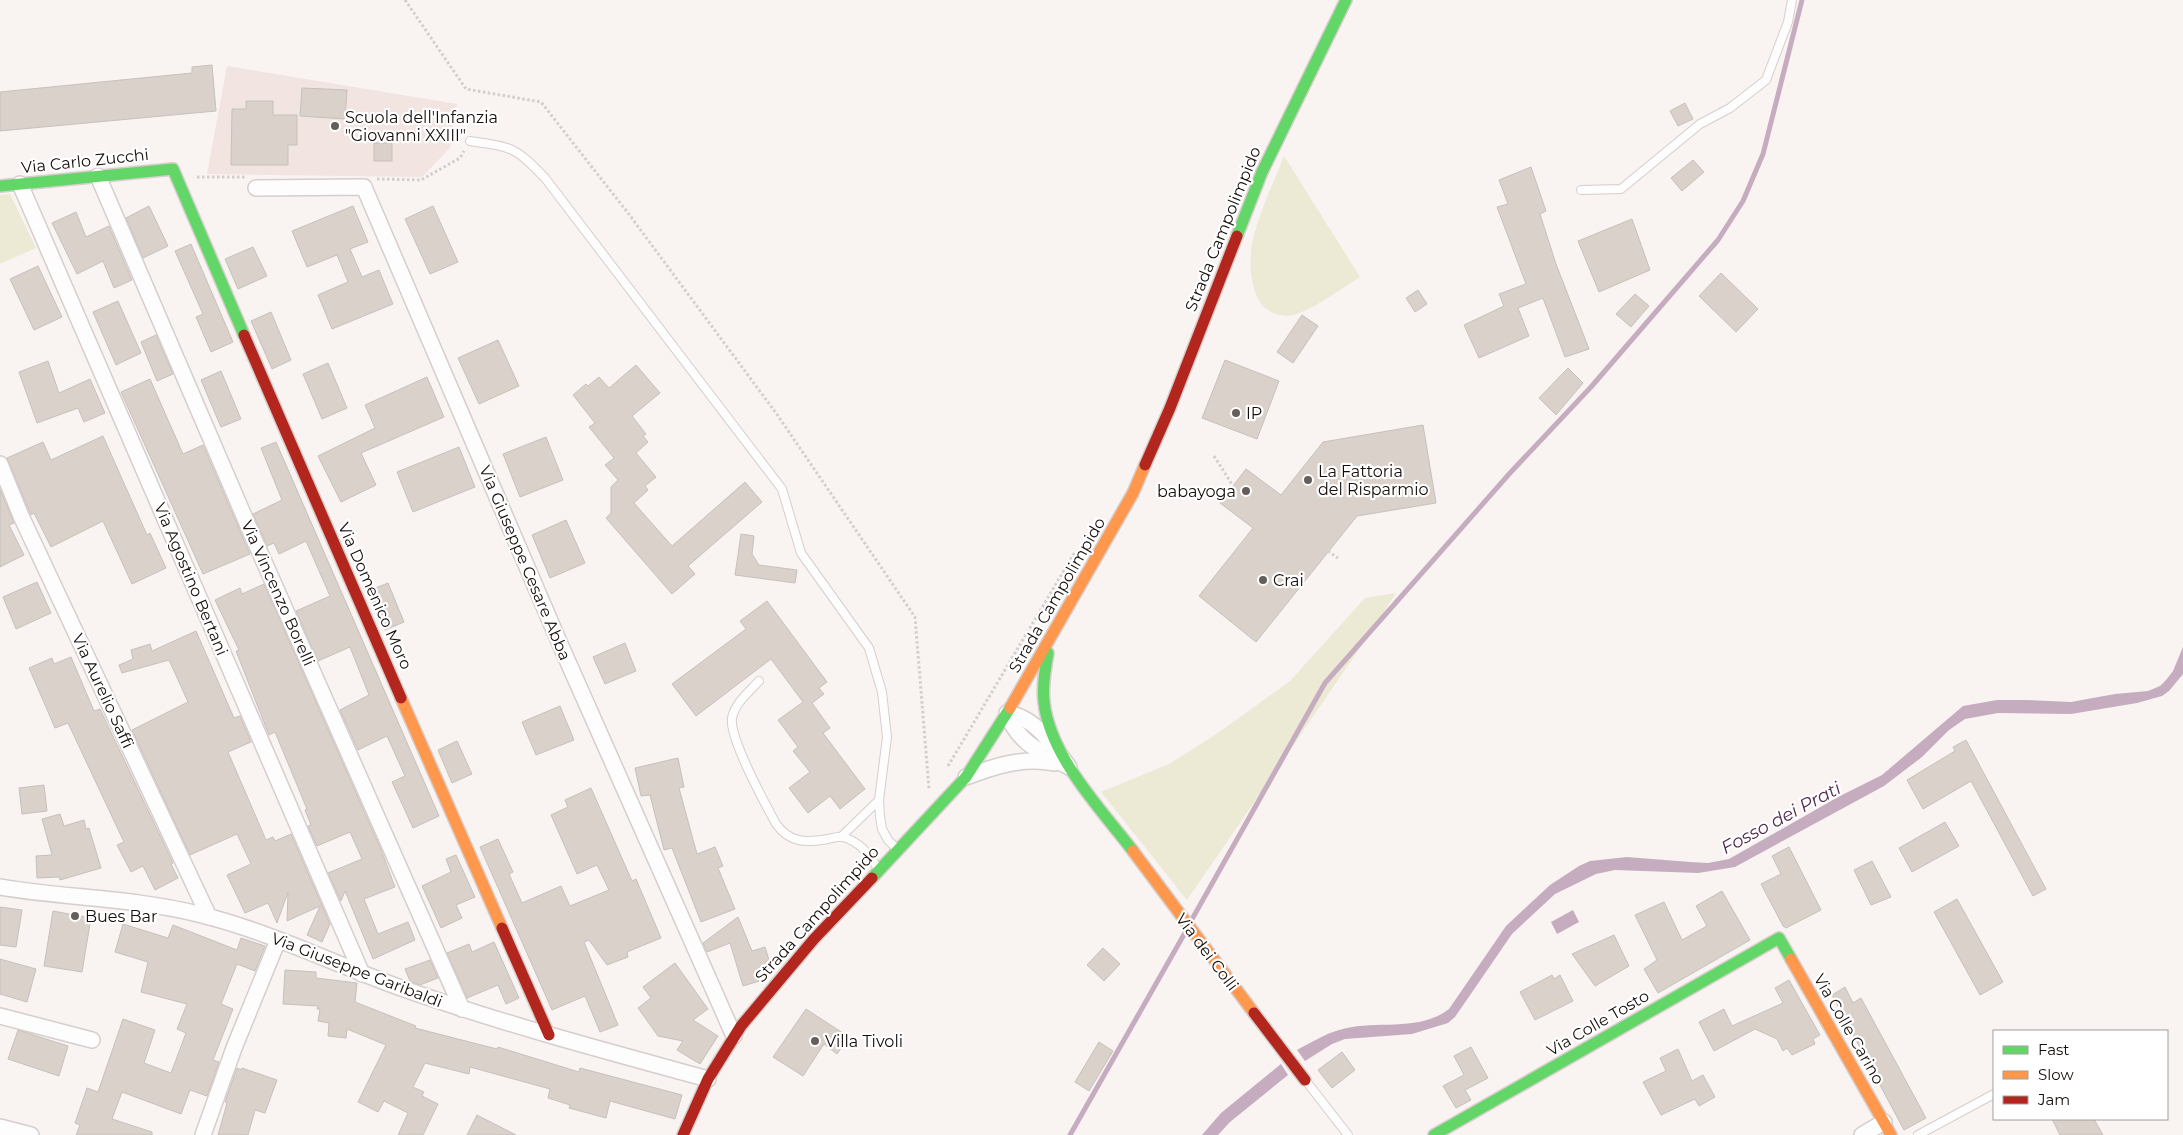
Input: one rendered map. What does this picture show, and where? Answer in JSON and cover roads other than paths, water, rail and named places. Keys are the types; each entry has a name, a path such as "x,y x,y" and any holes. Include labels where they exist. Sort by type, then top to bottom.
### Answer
{"street":[{"name":"Strada Campolimpido","path":"683,1135 708,1079 734,1036 814,939 966,777 987,748 1137,485 1170,408 1262,172 1346,0"},
{"name":"Via Carlo Zucchi","path":"0,186 173,168"},
{"name":"Via Domenico Moro","path":"173,168 311,492 549,1035"},
{"name":"Via Vincenzo Borelli","path":"98,176 250,530 462,1009"},
{"name":"Via Agostino Bertani","path":"20,184 362,974"},
{"name":"Via Giuseppe Cesare Abba","path":"256,188 364,187 560,644 734,1036"},
{"name":"Via Aurelio Saffi","path":"0,464 21,516 209,917"},
{"name":"Via dei Colli","path":"1051,638 1043,686 1044,710 1051,732 1069,767 1305,1080"},
{"name":"Via dei Colli","path":"1007,713 1015,731 1027,744 1069,767"},
{"path":"966,777 1000,765 1020,761 1043,761 1069,767"},
{"name":"Via Giuseppe Garibaldi","path":"0,887 181,911 209,917 278,940 362,974 462,1009 708,1079"},
{"name":"Via Colle Carino","path":"1779,938 1888,1128"},
{"name":"Via Colle Tosto","path":"1434,1135 1779,938"},
{"path":"203,1135 234,1048 278,940"},
{"path":"0,1016 92,1040"},
{"path":"0,1127 31,1135"},
{"path":"1862,1135 1888,1128"}],"lane":[{"path":"1581,190 1621,189 1700,124 1730,108 1766,80 1788,22 1792,0"},
{"path":"470,141 504,146 518,151 545,178 782,489 801,553 869,648 882,692 887,737 879,800 882,829 888,840 897,849"},
{"path":"759,681 736,708 732,725 737,744 781,830 792,839 813,842 841,836 879,800"},
{"path":"841,836 860,845 868,853 878,869"},
{"name":"Via dei Colli","path":"1305,1080 1348,1135"},
{"path":"1918,1135 1993,1095"}],"waterway":[{"path":"1191,921 1325,683 1510,473 1591,387 1718,240 1743,201 1763,154 1802,0"},
{"path":"1070,1135 1186,931"}],"place":[{"name":"Scuola dell'Infanzia \"Giovanni XXIII\"","path":"335,126"},
{"name":"IP","path":"1236,413"},
{"name":"La Fattoria del Risparmio","path":"1308,480"},
{"name":"babayoga","path":"1246,491"},
{"name":"Crai","path":"1263,580"},
{"name":"Bues Bar","path":"75,916"},
{"name":"Villa Tivoli","path":"815,1041"}],"water label":[{"name":"Fosso dei Prati","path":"1781,818"}]}
